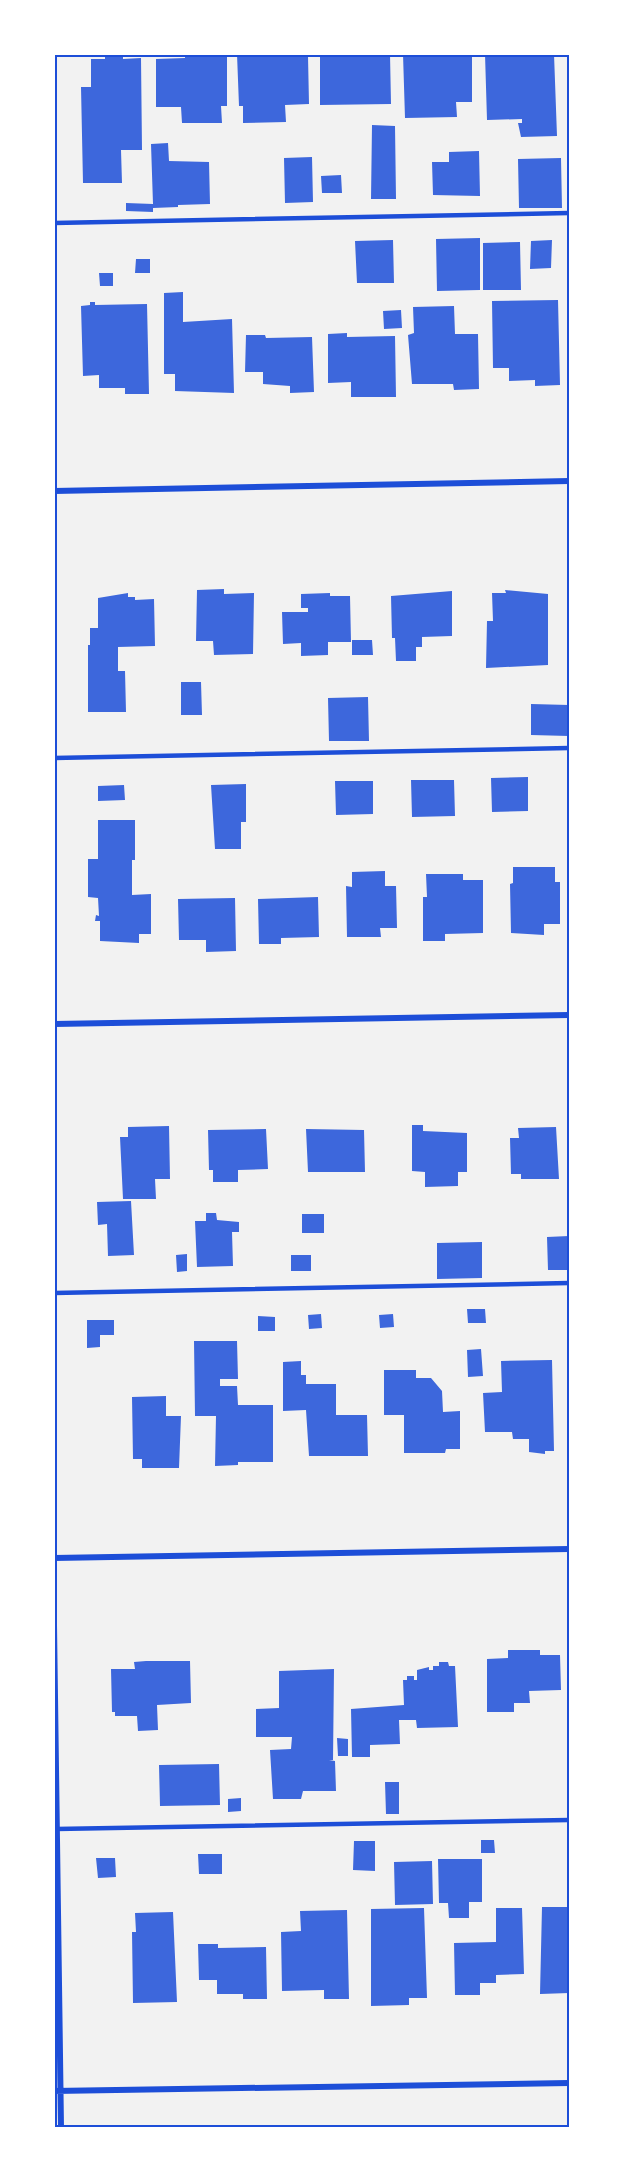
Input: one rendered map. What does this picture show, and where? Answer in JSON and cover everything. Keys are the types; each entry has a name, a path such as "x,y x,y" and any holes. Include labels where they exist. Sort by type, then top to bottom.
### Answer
{"street":[{"path":"54,491 569,481"},
{"path":"54,1024 569,1015"},
{"path":"54,1558 569,1549"},
{"path":"54,1625 57,2091 61,2127"},
{"path":"57,2091 569,2083"}],"lane":[{"path":"54,223 569,213"},
{"path":"54,758 569,748"},
{"path":"54,1293 569,1283"},
{"path":"55,1829 569,1820"}],"building":[{"path":"105,54 123,54 123,59 141,58 142,150 121,150 122,183 83,183 81,87 91,87 91,59 105,59"},
{"path":"185,54 227,54 227,106 221,106 222,123 182,123 181,107 156,107 156,59 185,58"},
{"path":"237,54 308,56 309,104 285,105 286,122 243,123 243,106 239,106"},
{"path":"390,54 391,104 320,105 320,55"},
{"path":"403,54 472,54 472,102 456,102 457,117 405,118"},
{"path":"485,54 554,54 557,136 521,137 518,123 522,123 522,119 487,120"},
{"path":"372,125 395,126 396,199 371,199"},
{"path":"168,143 169,161 209,162 210,204 153,208 153,212 126,211 126,203 153,204 151,144"},
{"path":"479,151 480,196 433,195 432,162 449,162 449,152"},
{"path":"312,157 313,202 285,203 284,158"},
{"path":"561,158 562,208 519,208 518,159"},
{"path":"341,175 342,193 322,193 321,176"},
{"path":"480,238 480,290 437,291 436,239"},
{"path":"393,240 394,283 357,283 355,241"},
{"path":"552,240 551,268 530,269 531,241"},
{"path":"520,242 521,290 483,290 483,243"},
{"path":"136,259 150,259 150,273 135,273"},
{"path":"99,273 113,273 113,286 100,286"},
{"path":"183,292 183,322 232,319 234,393 175,391 175,374 164,374 164,293"},
{"path":"558,300 560,385 535,386 535,380 509,381 509,368 493,368 492,301"},
{"path":"90,302 95,302 95,305 147,304 149,394 125,394 125,388 99,388 99,375 83,376 81,306 90,305"},
{"path":"454,306 455,334 478,334 479,389 454,390 453,384 412,384 408,335 414,333 413,307"},
{"path":"401,310 402,328 384,329 383,311"},
{"path":"347,333 347,337 395,336 396,397 351,397 351,382 328,383 328,334"},
{"path":"246,335 265,335 266,338 312,337 314,392 290,393 290,386 263,384 263,372 245,372"},
{"path":"224,589 224,594 254,593 253,654 214,655 213,641 196,641 197,590"},
{"path":"505,590 548,594 548,665 486,668 487,621 493,621 492,593 506,593"},
{"path":"452,591 452,636 422,637 422,647 416,647 416,661 396,661 395,638 392,638 391,596"},
{"path":"128,593 128,597 135,597 135,600 154,599 155,646 118,647 118,671 125,671 126,712 88,712 88,645 90,645 90,628 98,628 98,598"},
{"path":"330,593 330,596 350,596 351,642 328,642 328,655 301,656 301,643 283,644 282,612 308,612 308,608 301,608 301,594"},
{"path":"352,640 372,640 373,655 352,655"},
{"path":"181,682 201,682 202,715 181,715"},
{"path":"368,697 369,741 329,741 328,698"},
{"path":"531,704 569,705 569,736 531,735"},
{"path":"528,777 528,811 492,812 491,778"},
{"path":"411,780 454,780 455,816 412,817"},
{"path":"335,781 373,781 373,814 336,815"},
{"path":"246,784 246,822 241,822 241,849 215,849 211,785"},
{"path":"124,785 125,800 98,801 98,786"},
{"path":"98,820 135,820 132,895 151,894 151,934 139,934 139,943 100,941 100,921 95,921 96,915 99,916 98,898 88,897 88,859 98,859"},
{"path":"513,867 555,867 555,882 560,882 560,924 544,924 544,935 511,933 510,884 513,883"},
{"path":"385,871 385,886 396,886 397,928 380,928 381,937 347,937 346,886 352,887 352,872"},
{"path":"426,874 463,874 463,880 483,880 483,933 445,934 445,941 423,941 423,897 427,897"},
{"path":"318,897 319,937 281,938 281,944 259,944 258,899"},
{"path":"235,898 236,951 206,952 206,940 179,940 178,899"},
{"path":"412,1125 423,1125 423,1131 467,1133 467,1172 458,1172 458,1186 425,1187 425,1172 412,1171"},
{"path":"169,1126 170,1179 155,1179 156,1199 123,1199 120,1137 128,1137 128,1127"},
{"path":"556,1127 559,1179 521,1179 521,1174 511,1174 510,1138 519,1138 518,1128"},
{"path":"266,1129 268,1169 238,1170 238,1182 213,1182 213,1170 209,1170 208,1130"},
{"path":"306,1129 364,1130 365,1172 308,1172"},
{"path":"131,1201 134,1255 108,1256 107,1224 98,1225 97,1202"},
{"path":"206,1213 216,1213 217,1220 239,1222 239,1232 232,1232 233,1266 197,1267 195,1221 206,1221"},
{"path":"302,1214 324,1214 324,1233 302,1233"},
{"path":"569,1236 569,1270 548,1270 547,1237"},
{"path":"482,1242 482,1278 437,1279 437,1243"},
{"path":"187,1254 187,1271 177,1272 176,1255"},
{"path":"291,1255 311,1255 311,1271 291,1271"},
{"path":"467,1309 485,1309 486,1323 468,1323"},
{"path":"321,1314 322,1328 309,1329 308,1315"},
{"path":"393,1314 394,1327 380,1328 379,1315"},
{"path":"258,1316 275,1317 275,1331 258,1331"},
{"path":"87,1320 114,1320 114,1335 100,1335 100,1347 87,1348"},
{"path":"194,1341 237,1341 238,1379 220,1379 220,1386 237,1386 238,1405 273,1405 273,1462 238,1462 238,1465 215,1466 216,1416 195,1416"},
{"path":"481,1349 483,1376 468,1377 467,1350"},
{"path":"552,1360 554,1451 545,1451 545,1454 529,1452 529,1439 513,1439 512,1432 485,1432 483,1393 502,1392 501,1361"},
{"path":"301,1361 301,1375 306,1375 306,1384 336,1384 336,1415 367,1415 368,1456 309,1456 306,1410 283,1411 283,1362"},
{"path":"384,1370 416,1370 416,1378 431,1378 442,1391 443,1412 460,1411 460,1449 446,1449 445,1453 404,1453 404,1415 384,1415"},
{"path":"166,1396 166,1416 181,1416 179,1468 142,1468 142,1459 133,1459 132,1397"},
{"path":"508,1650 540,1650 540,1655 560,1655 561,1690 529,1691 530,1703 514,1703 514,1712 487,1712 487,1659 508,1658"},
{"path":"190,1661 191,1703 157,1705 158,1730 138,1731 137,1716 115,1716 115,1712 112,1712 111,1669 135,1669 134,1662"},
{"path":"439,1662 448,1662 449,1666 455,1666 458,1727 417,1728 416,1720 399,1720 400,1744 370,1745 370,1757 352,1757 351,1709 404,1705 403,1680 407,1680 407,1676 414,1676 414,1680 417,1680 417,1670 429,1667 429,1670 433,1670 433,1666 439,1666"},
{"path":"334,1669 333,1760 329,1760 335,1761 336,1791 303,1791 301,1799 273,1799 270,1750 291,1749 292,1737 256,1737 256,1709 279,1708 279,1671"},
{"path":"337,1738 348,1739 348,1756 338,1756"},
{"path":"219,1764 220,1805 160,1806 159,1765"},
{"path":"385,1782 399,1782 399,1814 386,1814"},
{"path":"241,1798 241,1811 228,1812 228,1799"},
{"path":"481,1840 494,1840 495,1853 481,1853"},
{"path":"354,1841 375,1841 375,1871 353,1870"},
{"path":"198,1854 222,1854 222,1874 199,1874"},
{"path":"96,1858 115,1858 116,1877 98,1878"},
{"path":"438,1859 482,1859 482,1902 469,1902 469,1918 449,1918 448,1903 439,1903"},
{"path":"432,1861 433,1904 395,1905 394,1862"},
{"path":"542,1907 569,1907 569,1993 540,1994"},
{"path":"424,1908 427,1998 409,1998 409,2005 371,2006 371,1909"},
{"path":"496,1908 522,1908 524,1974 496,1975 496,1983 480,1983 480,1995 455,1995 454,1943 496,1942"},
{"path":"347,1910 349,1999 324,1999 324,1990 282,1991 281,1932 301,1931 300,1911"},
{"path":"173,1912 177,2002 133,2003 132,1932 136,1932 135,1913"},
{"path":"198,1944 218,1944 218,1948 266,1947 267,1999 243,1999 243,1994 217,1994 217,1980 199,1980"}]}
